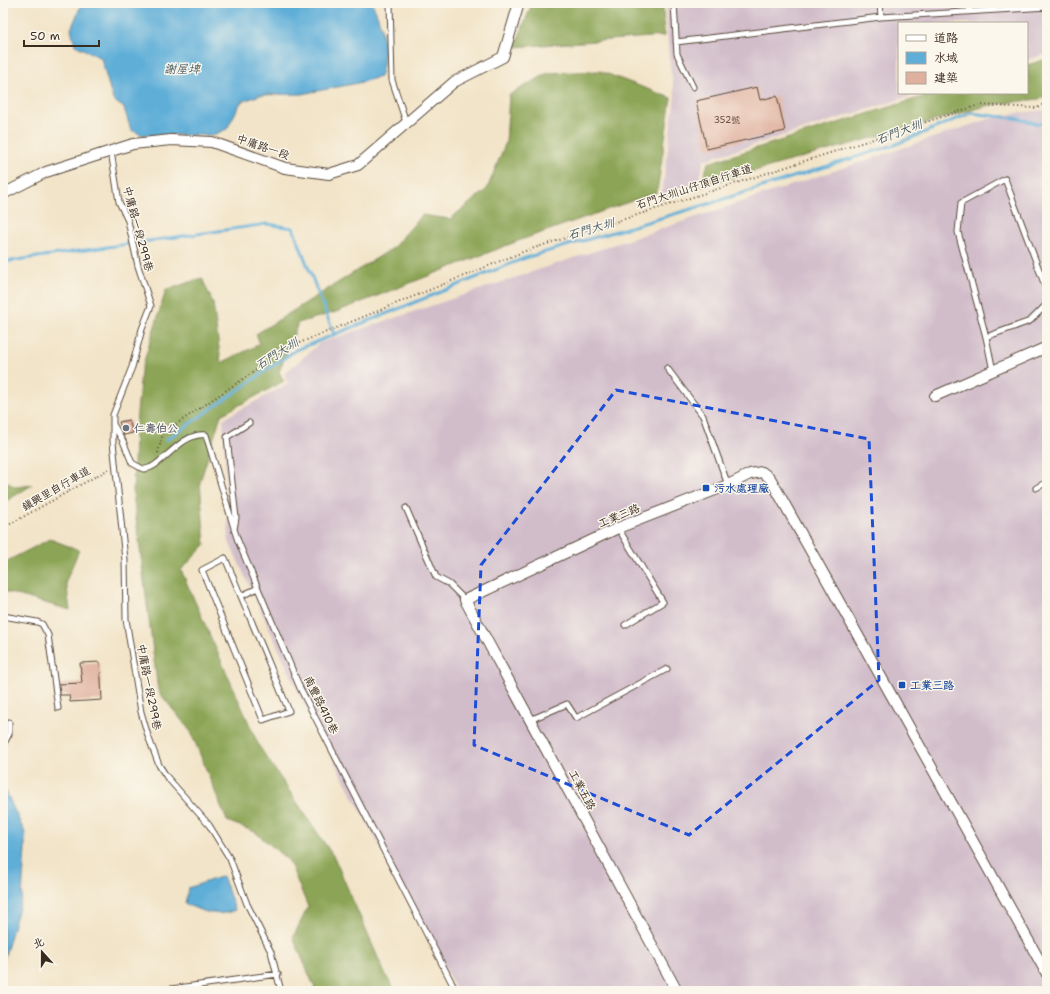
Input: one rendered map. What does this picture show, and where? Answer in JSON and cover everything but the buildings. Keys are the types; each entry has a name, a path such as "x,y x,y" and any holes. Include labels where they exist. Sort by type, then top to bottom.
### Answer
{"street":[{"name":"中庸路一段","path":"3,194 46,172 133,144 171,140 212,142 285,168 329,174 358,165 454,82 503,57 520,3"},
{"path":"935,396 1047,347"},
{"name":"工業三路","path":"465,600 618,528 728,485 750,474 762,472 770,478 1047,974"},
{"name":"工業五路","path":"465,600 677,991"}],"lane":[{"path":"390,3 392,80 406,122"},
{"path":"674,3 677,54 694,87"},
{"path":"880,3 881,17"},
{"path":"969,3 970,12"},
{"path":"676,42 881,17 1047,7"},
{"name":"中庸路一段299巷","path":"110,152 119,202 128,221 133,248 151,306 142,329 132,367 113,415 112,423 125,560 126,619 141,712 159,766 209,825 230,859 250,911 271,952 278,974 281,991"},
{"path":"993,371 986,337 958,232 961,203 1005,179 1047,291"},
{"path":"986,337 1030,322 1047,304"},
{"path":"667,368 703,416 728,485"},
{"path":"112,423 123,441 132,463 138,468 146,470 183,442 206,435 234,529"},
{"name":"南豐路410巷","path":"249,424 227,437 236,518 234,529 300,688 456,991"},
{"path":"1036,488 1047,482"},
{"path":"406,508 436,578 449,584 465,600"},
{"path":"618,528 663,602 625,625"},
{"path":"225,558 241,596 289,711 263,720 202,570 225,558"},
{"path":"241,596 258,588"},
{"path":"3,616 38,622 45,628 48,634 58,708"},
{"path":"530,720 567,704 576,718 667,669"},
{"path":"3,745 9,734 9,722"},
{"path":"157,991 278,974"}],"path":[{"name":"石門大圳山仔頂自行車道","path":"159,461 157,455 159,442 163,433 292,346 312,337 353,322 525,251 979,104 1037,108 1047,102"},
{"name":"鎮興里自行車道","path":"3,528 117,464"}],"highlighted area":[{"path":"616,390 869,439 879,680 689,835 474,745 481,565"}],"shaded area":[{"path":"666,3 1047,3 1047,54 1028,60 1028,22 898,22 898,94 918,94 704,160 697,188 661,200 675,96 669,59"},
{"path":"1047,110 1047,991 457,991 309,714 229,542 223,419 288,384 284,374 320,343 1001,115"}],"green space":[{"path":"535,3 663,3 664,36 515,47 531,6"},
{"path":"1047,59 1047,98 990,105 701,186 708,163 932,94 1028,94 1028,65"},
{"path":"600,71 671,98 657,192 518,241 336,312 298,323 279,372 284,381 221,415 200,482 205,545 181,570 259,746 334,857 386,976 396,991 316,991 293,937 308,907 289,861 255,832 227,821 191,732 158,691 133,494 135,434 141,371 166,290 202,278 213,303 221,363 260,344 256,334 393,248 422,215 450,219 487,189 506,142 509,95 548,73"},
{"path":"3,479 15,487 32,485 3,503"},
{"path":"50,539 79,550 66,581 70,610 3,591 3,563"}],"water":[{"name":"謝屋埤","path":"82,3 372,3 381,30 384,59 380,77 302,94 260,95 241,102 227,129 213,135 143,135 131,130 124,108 113,100 101,58 75,45 71,29"},
{"path":"3,785 25,833 25,849 22,897 3,963"},
{"path":"223,876 235,910 222,913 210,913 185,904 188,888"}],"waterway":[{"name":"石門大圳","path":"166,440 296,350 525,258 705,205 894,145 971,113 1020,119 1038,124 1047,121"},
{"path":"3,262 267,224 293,228 334,334"}],"place":[{"name":"仁壽伯公","path":"126,428"},
{"name":"污水處理廠","path":"706,488"},
{"name":"工業三路","path":"902,685"}]}
